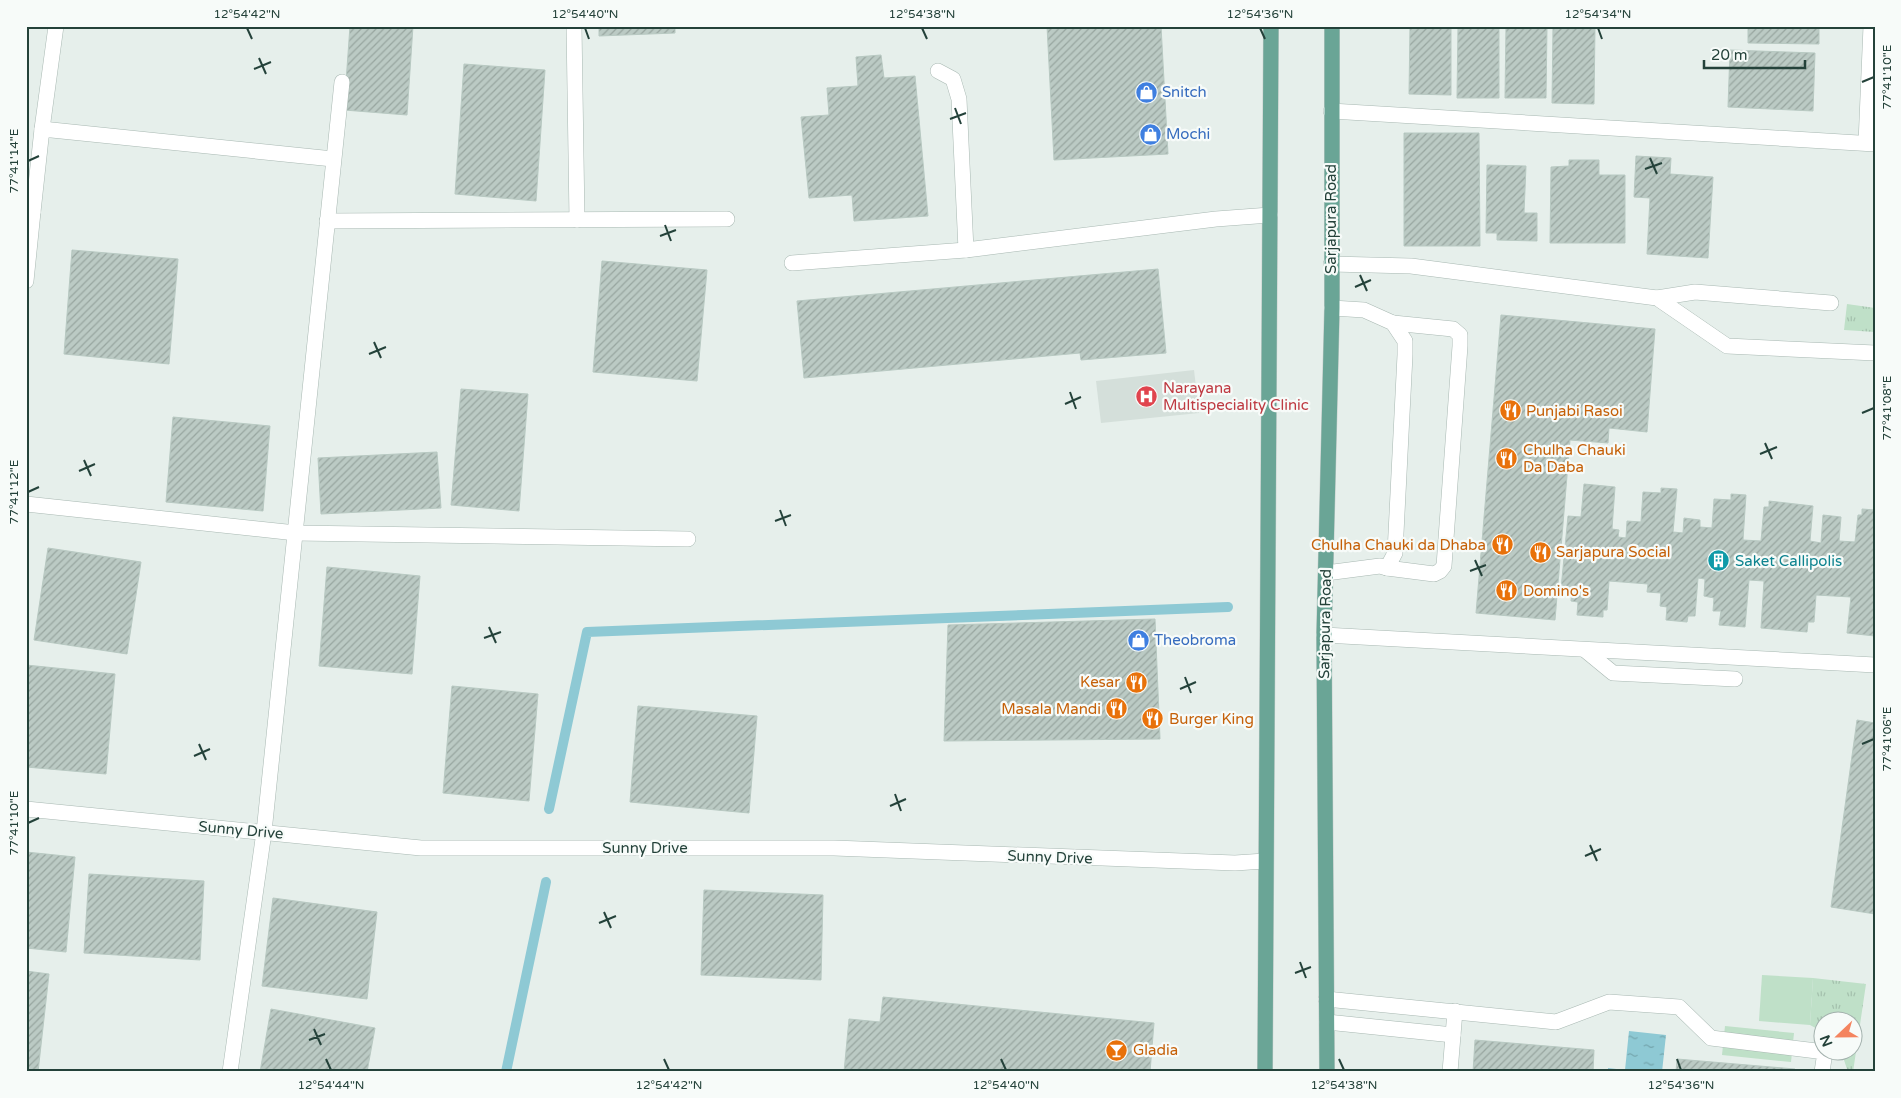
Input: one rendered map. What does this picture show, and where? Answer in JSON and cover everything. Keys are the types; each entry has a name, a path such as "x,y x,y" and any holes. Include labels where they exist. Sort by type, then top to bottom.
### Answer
{"main road":[{"path":"1265,1072 1271,26"},
{"name":"Sarjapura Road","path":"1327,1072 1324,635 1332,308 1332,26"}],"street":[{"path":"26,281 30,212 56,26"},
{"path":"574,26 577,220"},
{"path":"1331,111 1870,144 1871,26"},
{"path":"938,71 953,79 959,99 966,250"},
{"path":"230,1072 264,832 342,82"},
{"path":"42,129 333,159"},
{"path":"792,262 966,250 1216,219 1270,215"},
{"path":"327,221 727,219"},
{"path":"1331,264 1411,266 1657,298 1695,292 1831,304"},
{"path":"1657,298 1727,346 1875,353"},
{"path":"1326,573 1380,566 1434,574 1444,566 1460,346 1460,335 1453,329 1393,323 1364,310 1332,308"},
{"path":"1387,568 1395,553 1405,355 1405,341 1393,323"},
{"path":"26,504 296,533 688,539"},
{"path":"1324,635 1875,665"},
{"path":"1585,650 1613,673 1735,679"},
{"name":"Sunny Drive","path":"26,809 421,848 834,848 1235,863 1265,861"},
{"path":"1326,999 1556,1022 1609,1002 1679,1007 1711,1038 1824,1052 1822,1072"},
{"path":"1450,1072 1455,1011"},
{"path":"1327,1022 1453,1035"}],"shaded area":[{"name":"Narayana Multispeciality Clinic","path":"1194,370 1199,413 1101,423 1096,381"}],"green space":[{"path":"1847,304 1875,308 1875,332 1844,330"},
{"path":"1762,975 1813,978 1810,1025 1759,1021"},
{"path":"1813,978 1866,984 1862,1010 1814,1010 1814,1027 1810,1025"},
{"path":"1725,1026 1794,1033 1791,1062 1722,1055"},
{"path":"1844,1060 1855,1060 1853,1072 1848,1072"}],"water":[{"path":"1629,1031 1666,1035 1662,1072 1608,1072 1608,1068 1625,1070"}],"building":[{"path":"350,26 413,26 407,115 344,110"},
{"path":"599,26 675,26 675,33 599,36"},
{"path":"1047,26 1161,26 1168,154 1054,160"},
{"path":"1410,26 1451,26 1451,95 1409,94"},
{"path":"1458,26 1499,26 1499,98 1457,98"},
{"path":"1506,26 1547,26 1546,98 1505,98"},
{"path":"1553,26 1595,26 1594,104 1552,103"},
{"path":"1748,26 1819,26 1819,44 1748,43"},
{"path":"1730,50 1815,53 1813,111 1728,107"},
{"path":"881,55 884,78 915,76 928,216 854,221 852,195 809,198 801,117 829,115 827,88 858,86 856,57"},
{"path":"464,64 545,70 536,201 455,194"},
{"path":"1404,133 1479,133 1480,246 1404,246"},
{"path":"1636,156 1671,158 1670,174 1713,177 1708,258 1647,254 1650,198 1634,197"},
{"path":"1569,160 1599,160 1599,175 1625,175 1625,243 1550,243 1551,167 1569,166"},
{"path":"1487,165 1526,166 1524,213 1537,213 1537,241 1497,240 1497,233 1486,233"},
{"path":"72,250 178,259 169,364 64,354"},
{"path":"602,261 707,270 697,381 593,372"},
{"path":"1158,269 1166,353 1081,360 1080,353 804,378 797,301"},
{"path":"1501,315 1655,329 1647,432 1609,428 1608,443 1570,440 1555,620 1476,613"},
{"path":"461,389 528,394 519,511 451,505"},
{"path":"173,417 270,426 263,511 166,502"},
{"path":"437,452 441,508 321,514 318,458"},
{"name":"Saket Callipolis","path":"1584,484 1615,487 1612,529 1619,530 1618,537 1626,538 1627,521 1641,522 1643,492 1661,493 1661,488 1677,489 1673,532 1683,533 1684,518 1700,520 1700,527 1712,528 1714,499 1731,500 1731,494 1746,495 1743,540 1761,541 1764,507 1769,507 1769,501 1813,506 1810,541 1821,543 1823,515 1841,517 1839,541 1855,542 1858,515 1862,515 1862,509 1875,510 1875,636 1847,633 1851,597 1816,595 1814,622 1808,622 1807,632 1761,628 1764,581 1749,580 1745,627 1719,625 1721,611 1713,611 1714,598 1704,596 1705,579 1698,578 1695,616 1688,616 1687,622 1666,620 1667,607 1660,606 1661,593 1647,592 1648,584 1609,581 1607,610 1603,610 1603,617 1577,615 1578,602 1571,601 1572,590 1561,589 1568,516 1581,517"},
{"path":"48,548 141,562 127,654 34,640"},
{"path":"327,567 420,576 412,674 319,666"},
{"path":"1155,619 1160,739 944,741 948,625"},
{"path":"26,665 115,674 106,774 26,767"},
{"path":"452,686 538,694 529,801 443,793"},
{"path":"638,706 757,716 749,813 630,802"},
{"path":"1857,720 1875,723 1875,914 1831,907"},
{"path":"26,852 75,857 66,952 26,948"},
{"path":"89,874 204,881 200,960 84,953"},
{"path":"704,890 823,895 821,980 701,975"},
{"path":"273,898 377,912 367,999 262,986"},
{"path":"26,971 49,974 38,1072 26,1072"},
{"path":"883,997 1154,1023 1150,1072 844,1072 849,1019 880,1022"},
{"path":"271,1009 375,1028 367,1072 260,1072"},
{"path":"1475,1040 1594,1050 1593,1072 1473,1072"},
{"path":"1677,1059 1795,1069 1795,1072 1676,1072"}],"waterway":[{"path":"549,809 587,632 1228,607"},
{"path":"506,1072 546,882"}],"place":[{"name":"Snitch","path":"1146,92"},
{"name":"Mochi","path":"1150,134"},
{"name":"Narayana Multispeciality Clinic","path":"1147,397"},
{"name":"Punjabi Rasoi","path":"1510,411"},
{"name":"Chulha Chauki Da Daba","path":"1507,459"},
{"name":"Chulha Chauki da Dhaba","path":"1502,545"},
{"name":"Sarjapura Social","path":"1540,552"},
{"name":"Saket Callipolis","path":"1719,561"},
{"name":"Domino's","path":"1507,591"},
{"name":"Theobroma","path":"1138,640"},
{"name":"Kesar","path":"1136,682"},
{"name":"Masala Mandi","path":"1117,709"},
{"name":"Burger King","path":"1153,719"},
{"name":"Gladia","path":"1117,1050"}]}
